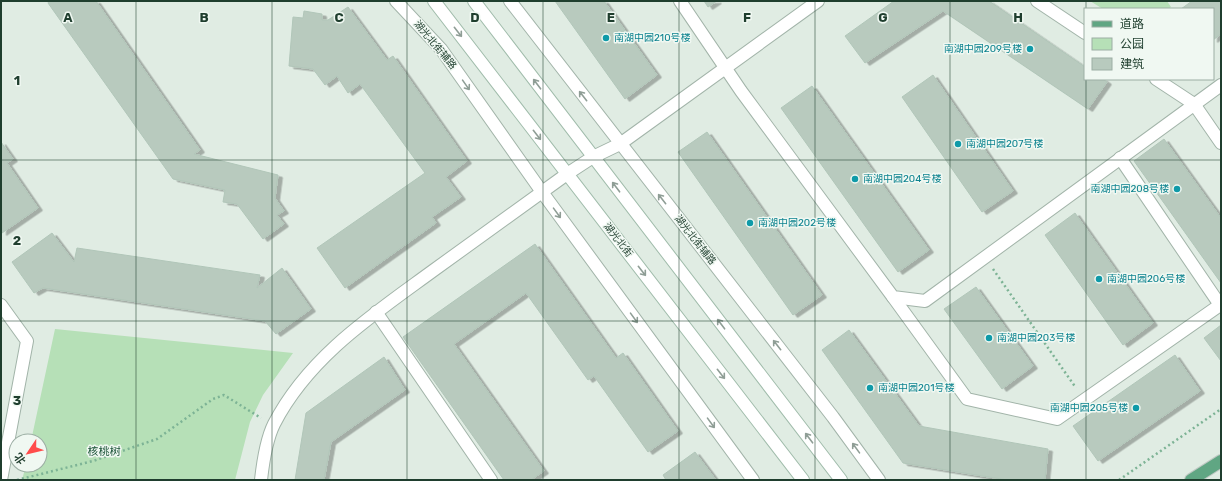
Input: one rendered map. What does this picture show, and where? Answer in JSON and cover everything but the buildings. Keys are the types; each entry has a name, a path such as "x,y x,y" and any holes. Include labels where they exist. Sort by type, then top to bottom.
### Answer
{"main road":[{"path":"1191,480 1221,461"}],"street":[{"name":"湖光北街辅路","path":"396,1 441,50 542,192 753,480"},
{"name":"湖光北街","path":"434,1 803,480"},
{"path":"474,1 841,480"},
{"name":"湖光北街辅路","path":"510,1 833,417 879,480"},
{"path":"680,1 725,68 968,400 1057,419 1220,305 1120,158"},
{"path":"261,480 263,463 274,425 296,389 331,348 376,312 567,174 593,157 620,144 818,1"},
{"path":"1037,1 1084,32"},
{"path":"1158,80 1194,104 1221,143"},
{"path":"894,297 925,301 1221,85"},
{"path":"1,305 27,341 1,480"},
{"path":"376,312 491,480"}],"path":[{"path":"985,258 1084,400"},
{"path":"18,480 93,461 157,439 213,399 224,395 274,425"},
{"path":"1119,480 1221,409"}],"green space":[{"path":"1090,1 1167,1 1171,7 1170,8 1101,8"},
{"path":"55,329 293,353 263,395 250,422 235,480 22,480 24,473 48,473 48,433 33,433"}],"place":[{"name":"南湖中园210号楼","path":"606,38"},
{"name":"南湖中园209号楼","path":"1030,49"},
{"name":"南湖中园207号楼","path":"958,144"},
{"name":"南湖中园204号楼","path":"855,179"},
{"name":"南湖中园208号楼","path":"1177,189"},
{"name":"南湖中园202号楼","path":"750,223"},
{"name":"南湖中园206号楼","path":"1099,279"},
{"name":"南湖中园203号楼","path":"989,338"},
{"name":"南湖中园201号楼","path":"870,388"},
{"name":"南湖中园205号楼","path":"1136,408"}],"district":[{"name":"核桃树","path":"104,451"}]}
